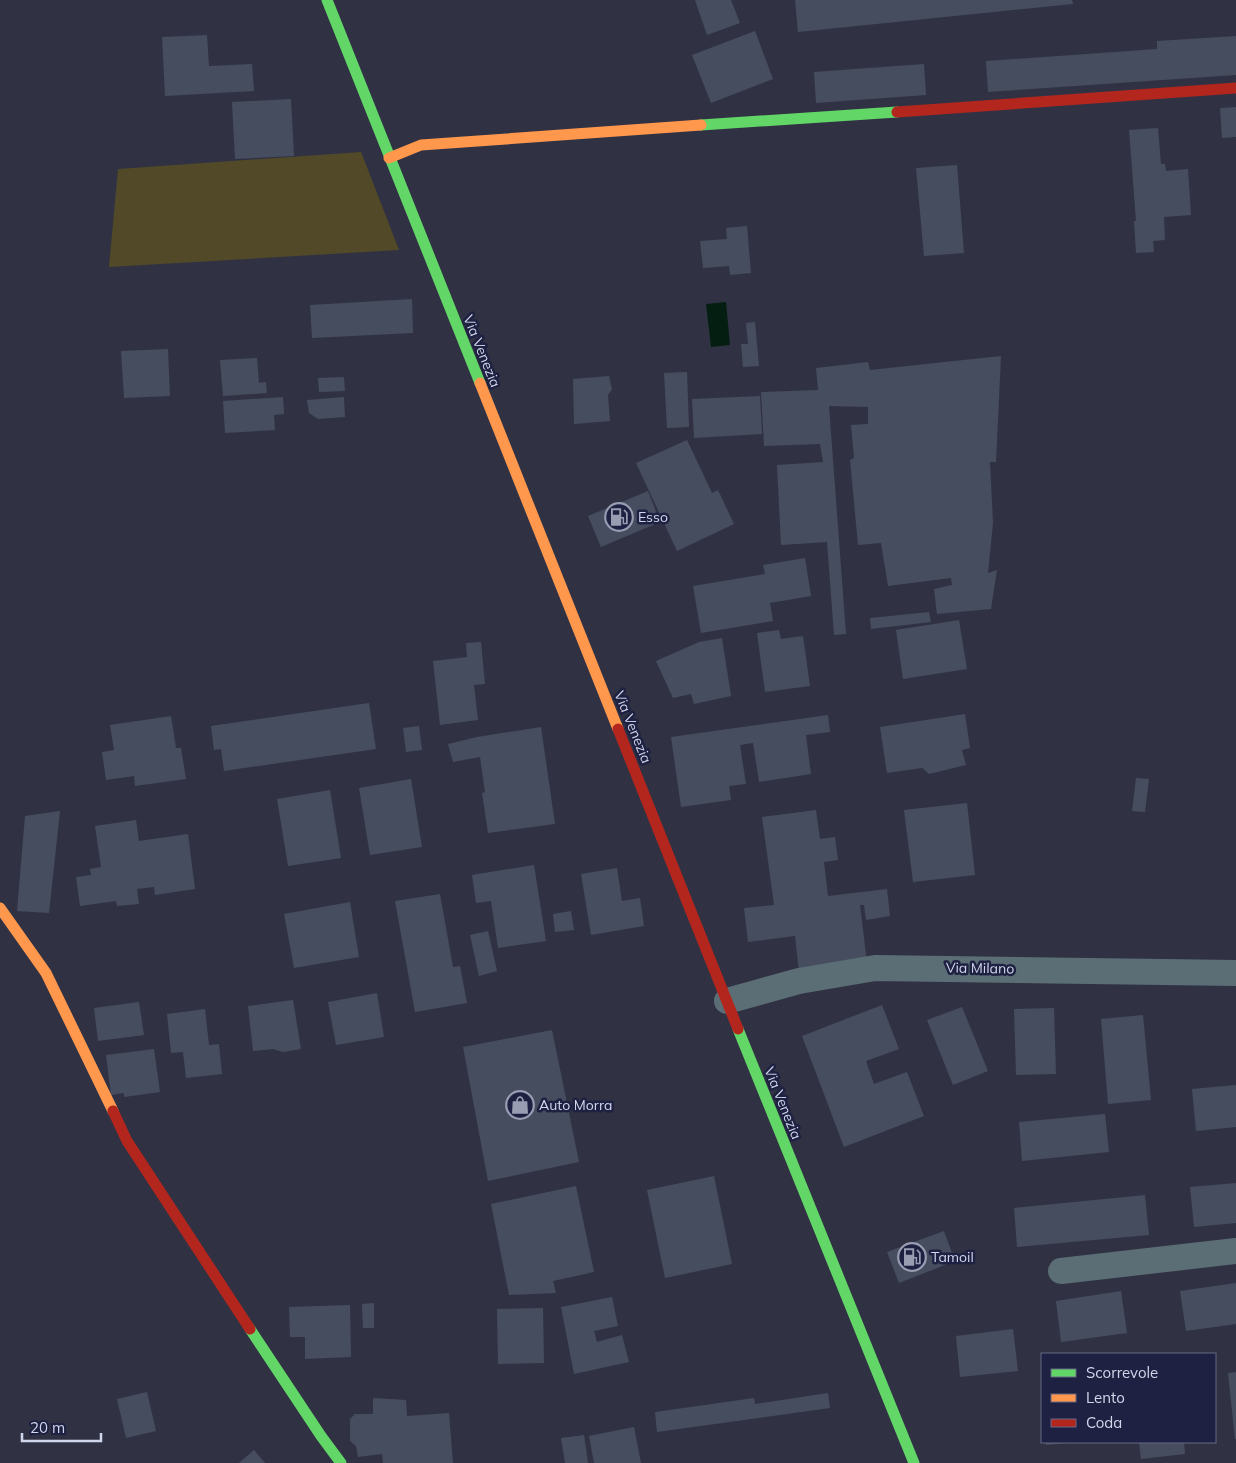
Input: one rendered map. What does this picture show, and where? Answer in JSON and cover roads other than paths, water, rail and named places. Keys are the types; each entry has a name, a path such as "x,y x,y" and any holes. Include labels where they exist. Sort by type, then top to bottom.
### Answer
{"main road":[{"name":"Via Venezia","path":"327,0 772,1115 914,1463"},
{"path":"390,158 421,145 1236,88"},
{"path":"0,908 46,973 127,1141 321,1436 341,1463"}],"street":[{"name":"Via Milano","path":"727,1001 799,981 875,968 1236,973"},
{"path":"1061,1271 1236,1251"}],"place":[{"name":"Esso","path":"619,517"},
{"name":"Auto Morra","path":"520,1105"},
{"name":"Tamoil","path":"912,1257"}]}
